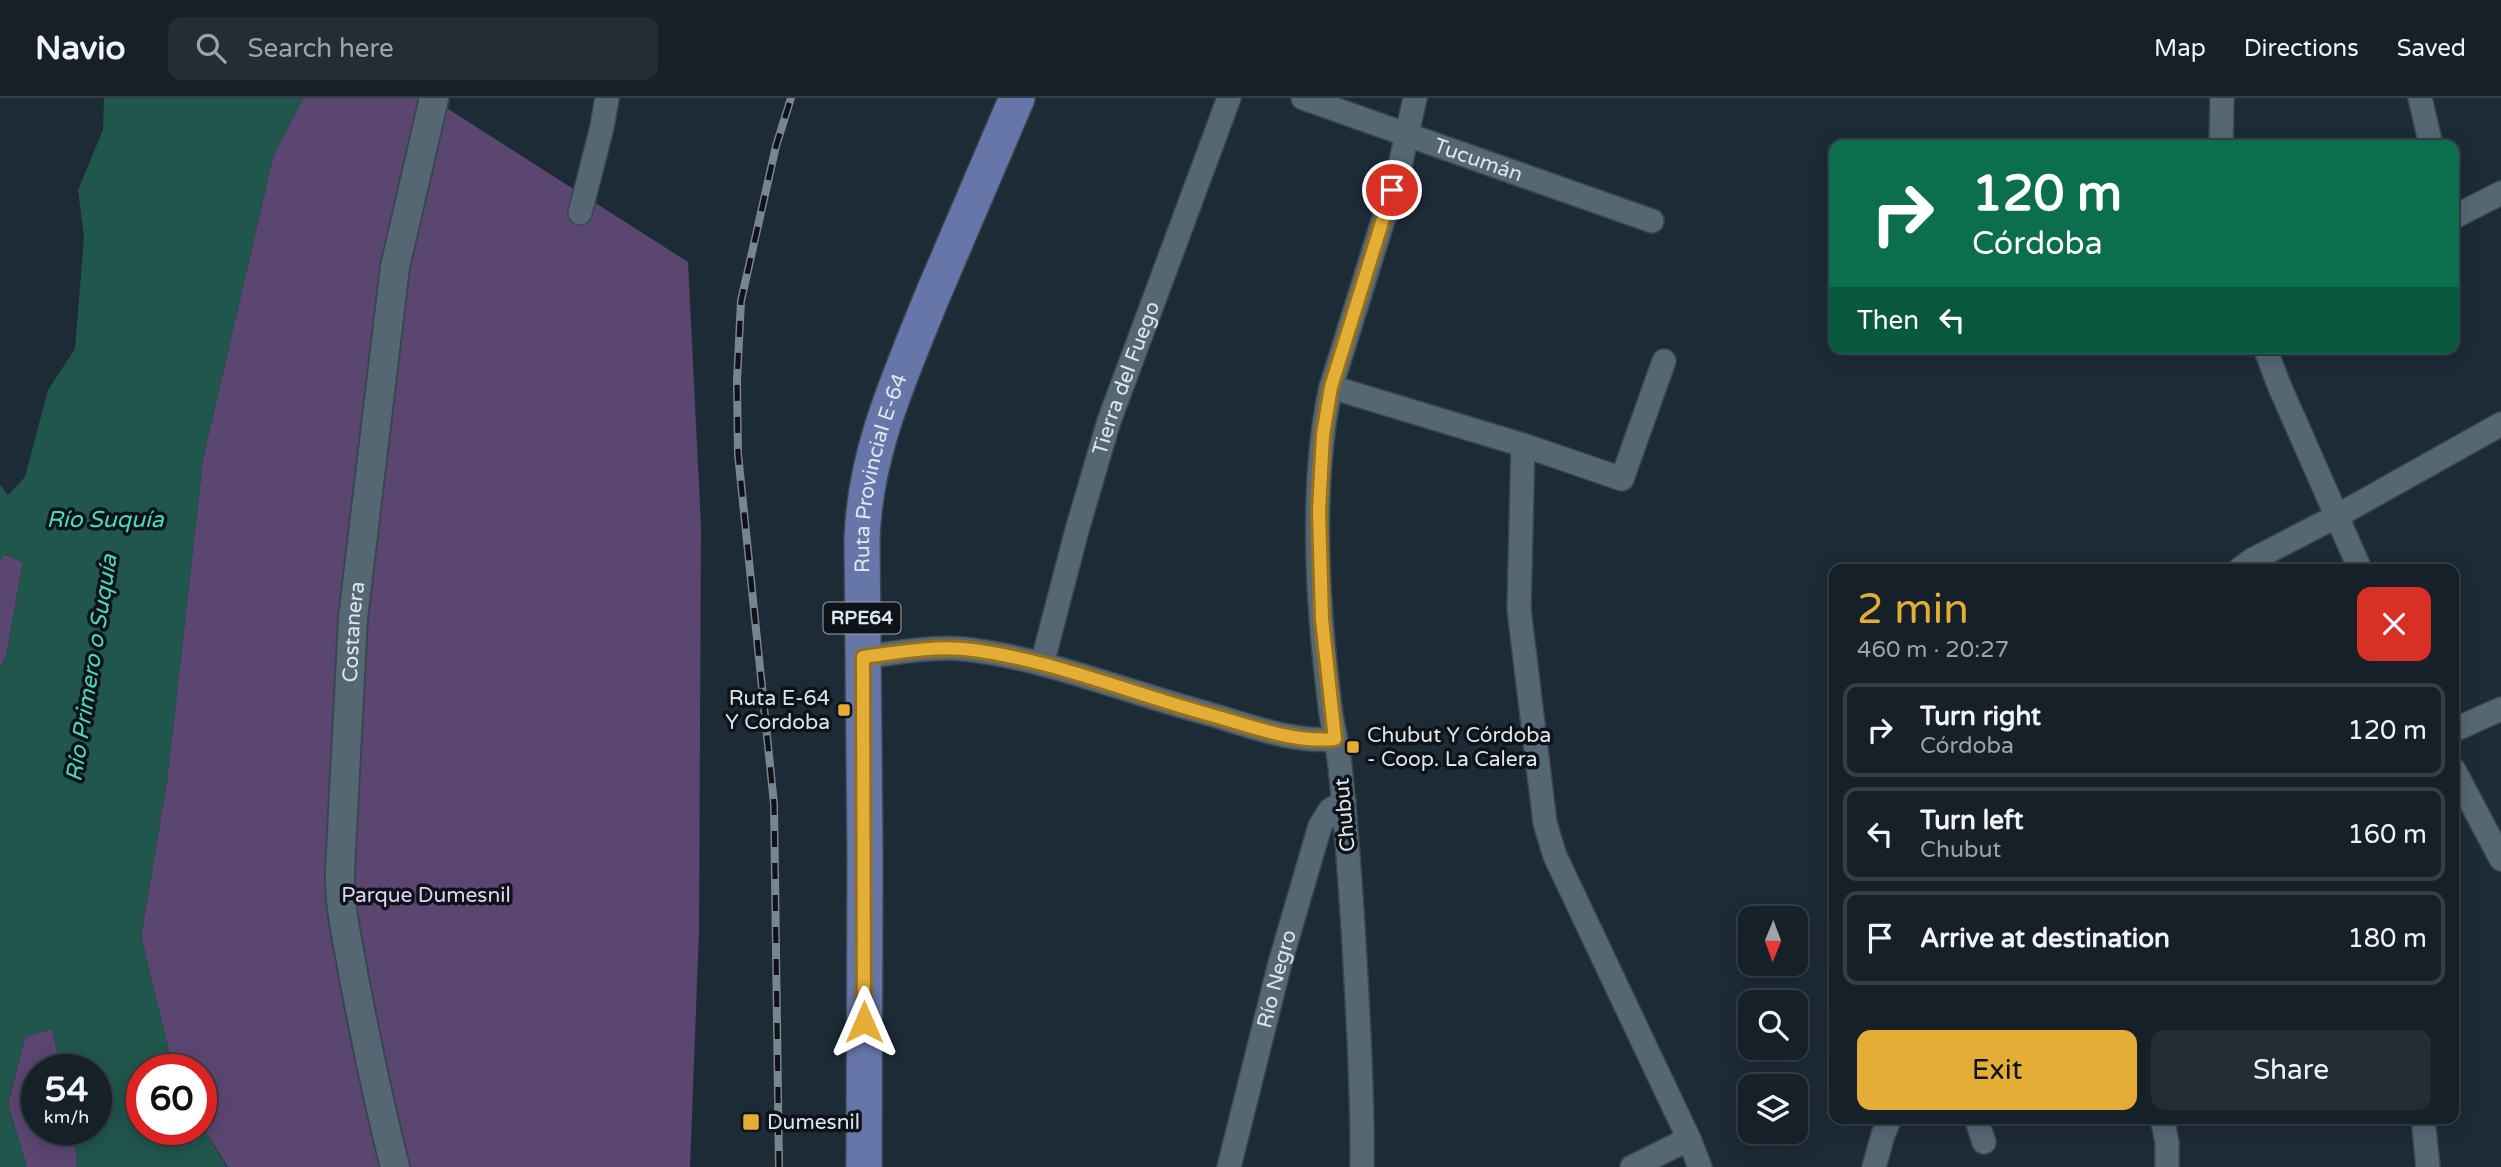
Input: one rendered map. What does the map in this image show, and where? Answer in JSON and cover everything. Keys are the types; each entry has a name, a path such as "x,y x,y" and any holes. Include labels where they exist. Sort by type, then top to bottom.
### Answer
{"main road":[{"name":"Ruta Provincial E-64","path":"864,1167 863,509 874,452 911,349 1017,98"}],"street":[{"name":"Costanera","path":"395,1167 368,1052 343,922 340,872 354,618 395,267 434,98"},
{"path":"580,213 608,98"},
{"name":"Tierra del Fuego","path":"1042,664 1080,518 1109,421 1229,98"},
{"name":"Tucumán","path":"1303,98 1652,221"},
{"name":"Chubut","path":"1362,1167 1362,1094 1354,934 1344,802 1322,619 1319,542 1322,445 1331,387 1400,166 1415,98"},
{"path":"2221,140 2222,98"},
{"path":"2420,98 2430,140"},
{"path":"2459,214 2501,193"},
{"path":"2267,354 2278,385 2358,564"},
{"path":"1331,387 1523,445 1622,479 1664,360"},
{"path":"2247,564 2501,424"},
{"path":"1523,445 1519,609 1545,823 1555,856 1700,1167"},
{"path":"863,657 964,649 1042,664 1192,710 1307,741 1335,739"},
{"path":"2459,728 2501,709"},
{"path":"2459,778 2494,831 2501,859"},
{"name":"Río Negro","path":"1229,1167 1280,963 1320,826 1330,810 1344,802"},
{"path":"1874,1167 1888,1124"},
{"path":"1978,1124 1984,1142"},
{"path":"2163,1124 2167,1142 2167,1167"},
{"path":"2424,1124 2428,1167"},
{"path":"1632,1167 1689,1139"}],"green space":[{"name":"Parque Dumesnil","path":"303,98 431,98 688,262 701,526 699,931 690,1167 228,1167 214,1145 217,1145 217,1054 169,1054 141,936 167,781 203,459 273,157"},
{"path":"3,554 23,562 6,656 0,667 0,562"},
{"path":"52,1029 58,1054 21,1054 21,1145 75,1145 77,1167 27,1167 8,1104 25,1037"}],"water":[{"name":"Río Suquía","path":"104,98 303,98 273,157 203,459 167,781 141,936 169,1054 126,1054 126,1145 213,1145 227,1167 77,1167 75,1145 112,1145 112,1054 58,1054 52,1029 25,1037 8,1104 27,1167 0,1167 0,667 6,656 23,562 4,554 0,562 0,485 8,495 25,477 48,390 75,349 84,237 78,190 103,130"}],"railway":[{"path":"779,1167 774,804 738,454 737,381 741,301 776,146 791,98"}],"place":[{"name":"Ruta E-64 Y Cordoba","path":"844,710"},
{"name":"Chubut Y Córdoba - Coop. La Calera","path":"1353,747"},
{"name":"Dumesnil","path":"751,1122"}],"route":[{"path":"864,1022 863,657 964,649 1042,664 1192,710 1307,741 1335,739 1322,619 1319,510 1323,435 1331,387 1392,190"}],"water label":[{"name":"Río Primero o Suquía","path":"92,668"}]}
